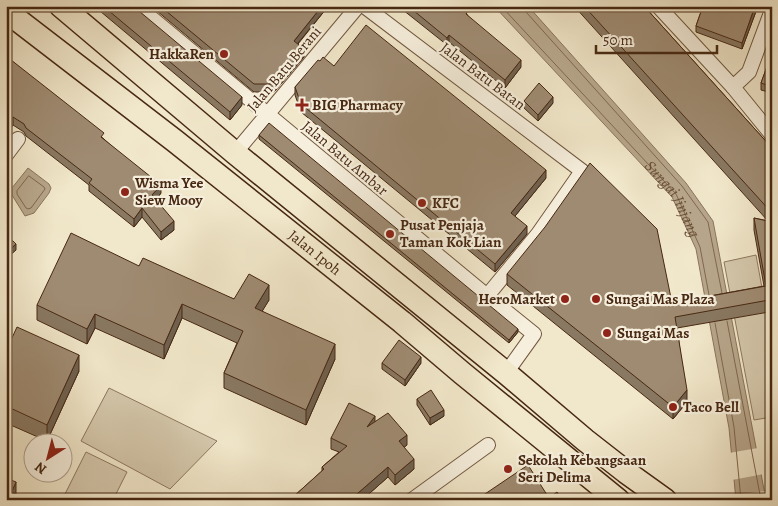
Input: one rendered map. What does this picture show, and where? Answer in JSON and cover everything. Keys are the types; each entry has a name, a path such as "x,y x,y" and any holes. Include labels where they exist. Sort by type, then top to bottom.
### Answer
{"main road":[{"name":"Jalan Ipoh","path":"60,6 235,153 506,373 585,440 665,500"},
{"name":"Jalan Ipoh","path":"6,11 175,141 402,322 618,500"}],"street":[{"name":"Jalan Batu Ambar","path":"137,6 534,334 506,373"},
{"name":"Jalan Batu Berani","path":"235,153 358,6"},
{"name":"Jalan Batu Batan","path":"364,6 582,171 538,234 487,296"},
{"path":"658,6 733,87 772,135"},
{"path":"733,87 749,72 772,10"},
{"path":"6,155 18,139"},
{"path":"412,500 488,445"}],"shaded area":[{"path":"756,255 772,343 772,417 754,420 724,262"},
{"path":"109,388 217,441 170,489 81,441"},
{"path":"86,452 127,472 113,500 62,500 70,484 72,484 72,480"}],"water":[{"path":"494,6 528,6 686,183 713,221 766,500 736,500 729,428 696,249 672,197"},
{"path":"28,168 49,184 51,188 34,213 25,216 12,195 12,188"}],"pier":[{"path":"758,448 764,474 732,480 729,453"},
{"path":"767,491 768,500 734,500 734,495"}],"building":[{"path":"103,6 133,6 242,97 230,112"},
{"path":"160,6 322,6 294,41 304,49 274,84 254,84"},
{"path":"408,6 462,6 468,11 466,14 521,60 505,80 449,35 447,38"},
{"path":"584,6 644,6 772,148 772,213"},
{"path":"703,6 755,6 742,43 696,26"},
{"path":"366,25 546,170 511,213 527,226 495,264 301,104 295,87 318,60 320,61 323,57 334,66"},
{"path":"772,53 772,87 761,83"},
{"path":"6,56 104,133 101,137 161,185 152,195 174,221 161,232 142,208 134,219 89,183 92,179 26,128 24,124 13,117 6,125"},
{"path":"539,83 553,97 538,115 524,101"},
{"name":"Pusat Penjaja Taman Kok Lian","path":"269,123 518,329 509,340 259,135"},
{"name":"Sungai Mas Plaza","path":"590,163 657,229 672,303 766,286 754,218 772,222 772,316 769,300 675,317 687,390 673,407 507,274 545,227"},
{"path":"71,233 139,266 143,258 234,299 249,274 269,285 255,308 335,344 306,410 224,373 243,331 182,304 164,345 95,314 87,329 37,305"},
{"path":"6,234 16,244 6,253"},
{"path":"17,327 79,355 47,425 6,406 6,351"},
{"path":"399,340 421,357 405,380 382,363"},
{"path":"431,390 444,410 430,418 417,399"},
{"path":"349,403 375,416 367,427 388,413 407,435 399,441 414,459 395,475 388,467 350,500 348,497 346,500 295,500 293,497 324,469 322,467 347,446 331,438"},
{"path":"528,465 549,498 557,492 562,500 476,500"},
{"path":"6,478 16,482 8,500 6,500"}],"place":[{"name":"HakkaRen","path":"224,54"},
{"name":"BIG Pharmacy","path":"302,105"},
{"name":"Wisma Yee Siew Mooy","path":"125,192"},
{"name":"KFC","path":"422,203"},
{"name":"Pusat Penjaja Taman Kok Lian","path":"390,234"},
{"name":"HeroMarket","path":"565,299"},
{"name":"Sungai Mas Plaza","path":"596,299"},
{"name":"Sungai Mas","path":"607,333"},
{"name":"Taco Bell","path":"673,407"},
{"name":"Sekolah Kebangsaan Seri Delima","path":"508,469"}],"water label":[{"name":"Sungai Jinjang","path":"672,198"}]}
